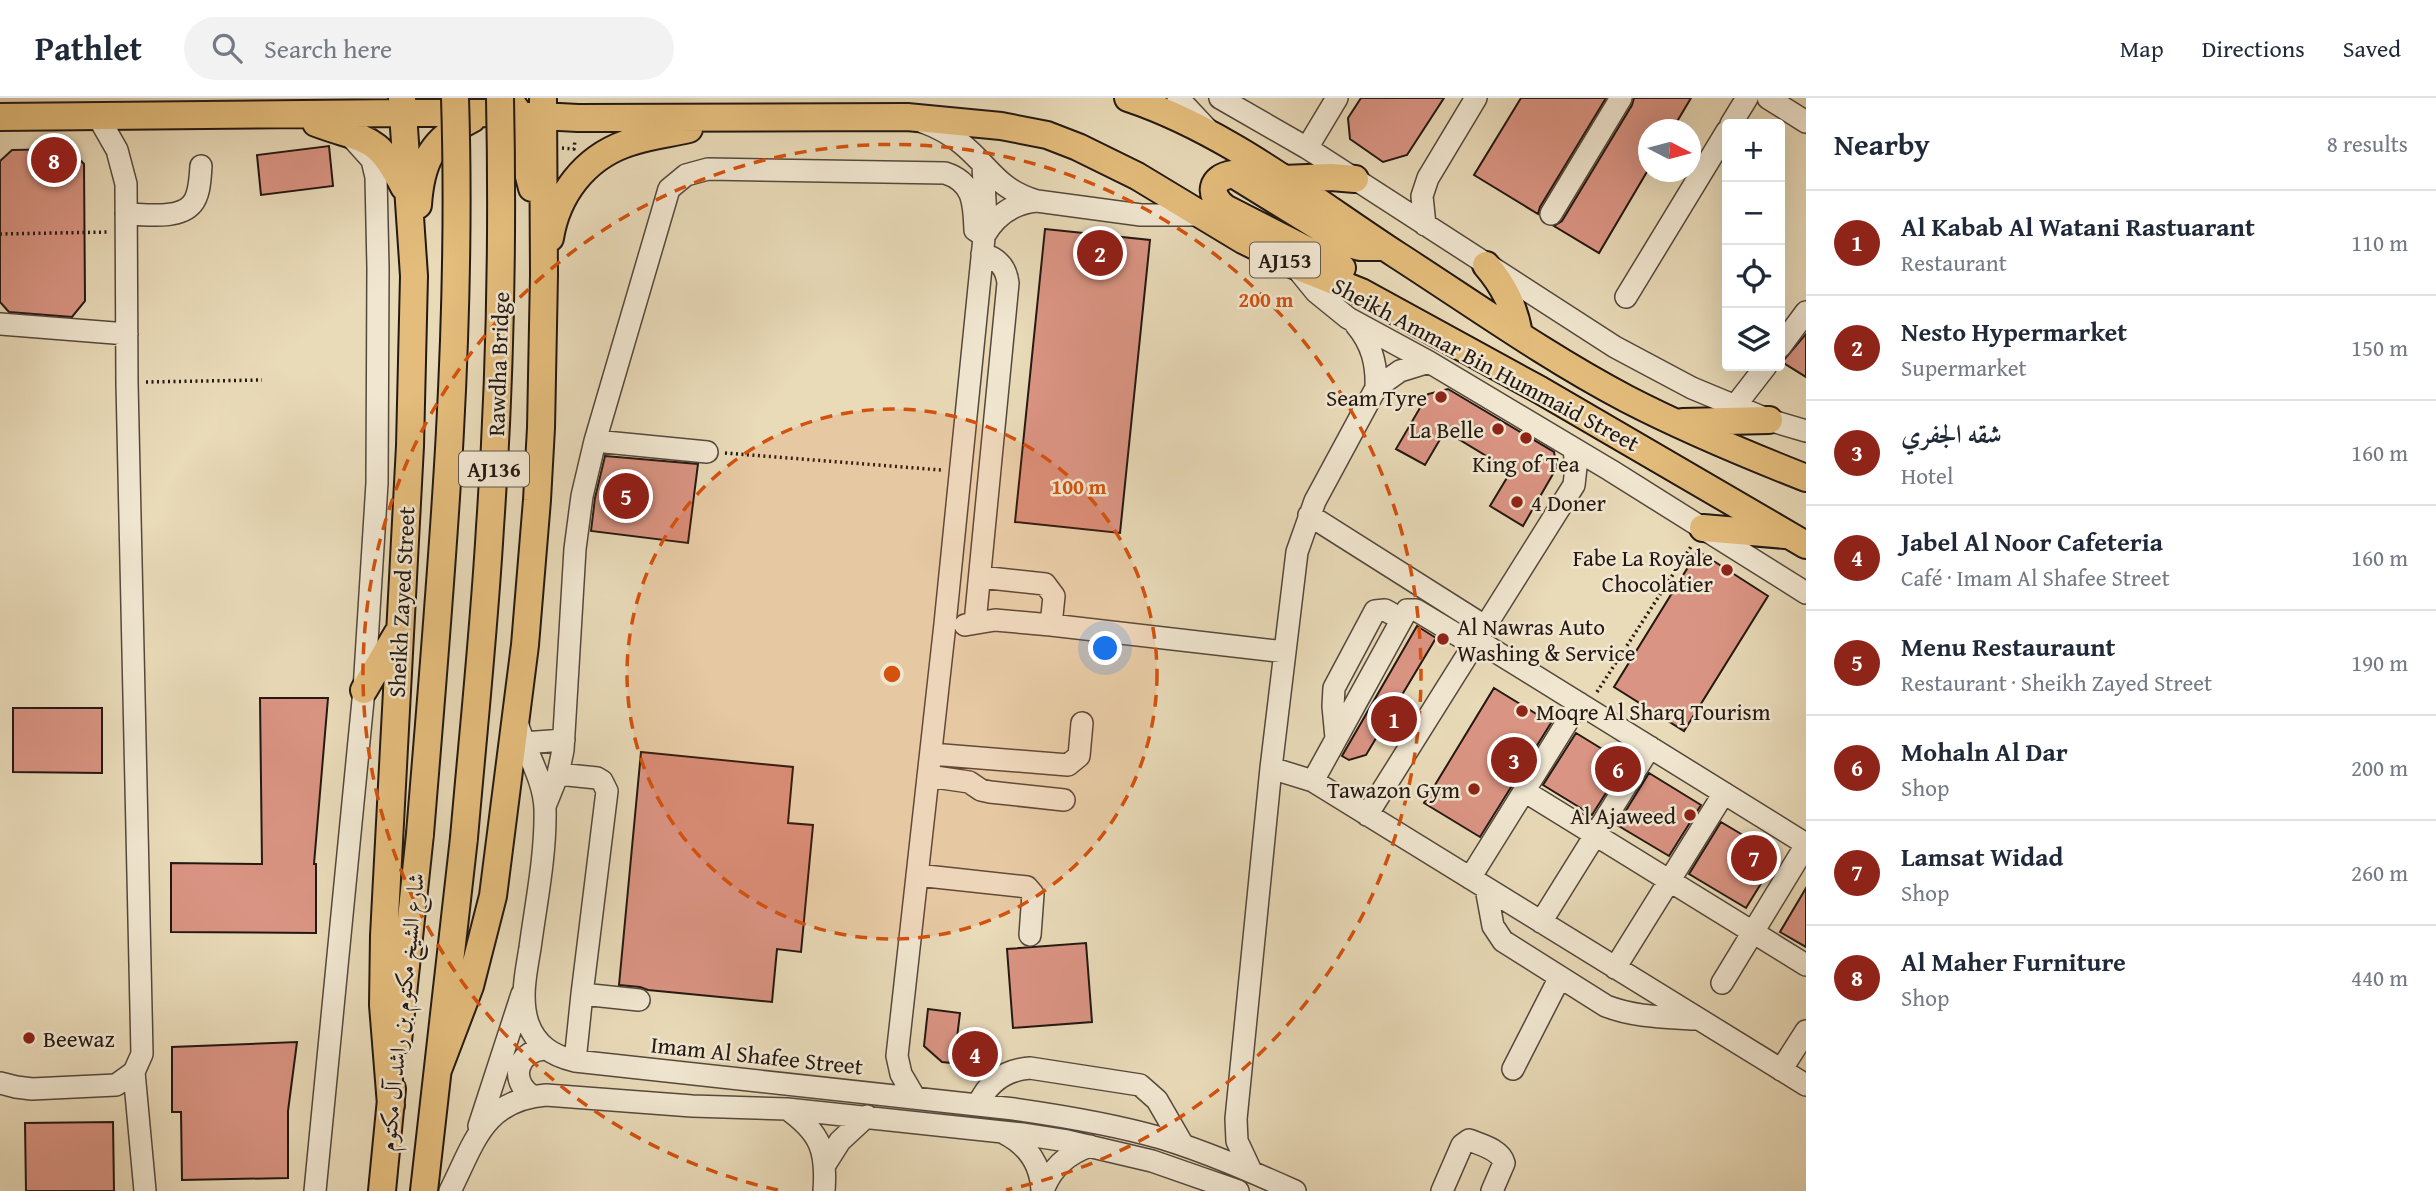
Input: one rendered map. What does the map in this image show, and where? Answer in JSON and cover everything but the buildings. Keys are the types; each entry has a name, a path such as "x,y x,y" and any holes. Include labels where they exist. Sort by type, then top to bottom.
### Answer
{"main road":[{"name":"Sheikh Ammar Bin Hummaid Street","path":"1128,98 1213,136 1579,372 1672,422 1806,478"},
{"name":"Sheikh Ammar Bin Hummaid Street","path":"0,117 295,115 402,105 496,106 578,118 907,117 1047,135 1137,176 1201,215 1294,265 1360,292 1540,390 1798,540"},
{"name":"Sheikh Zayed Street","path":"391,1105 384,1028 383,959 410,446 414,276 402,105"},
{"path":"496,106 524,146"},
{"path":"496,106 504,122 518,132 524,146 528,178 542,209"},
{"path":"438,1070 470,986 493,896 516,718 537,500 544,275 542,209 496,106"},
{"path":"414,276 419,192 423,174 437,142 496,106"},
{"name":"Rawdha Bridge","path":"421,834 450,448 456,284 496,106"},
{"name":"Rawdha Bridge","path":"464,838 496,433 500,282 496,106"},
{"path":"295,115 359,136 381,150 408,195"},
{"path":"544,275 551,228 559,206 583,169 603,154 624,144 724,118"},
{"path":"1360,292 1354,279 1338,265 1216,202 1213,192 1215,182 1223,175 1233,174 1345,243 1360,247 1384,247"},
{"path":"1283,179 1355,179"},
{"path":"1486,265 1509,297 1519,334"},
{"path":"1672,422 1769,420"},
{"path":"1703,528 1798,540"},
{"path":"364,690 399,629"},
{"name":"شارع الشيخ مكتوم بن راشد آل مكتوم","path":"382,1191 421,834"},
{"name":"شارع الشيخ مكتوم بن راشد آل مكتوم","path":"424,1191 464,838"}],"street":[{"path":"1178,98 1213,136"},
{"path":"1220,98 1307,148 1625,352 1735,406 1806,431"},
{"path":"1307,148 1337,98"},
{"path":"1552,214 1621,98"},
{"path":"1734,119 1747,98"},
{"path":"1768,98 1806,122"},
{"path":"1424,225 1422,197 1428,178 1470,100"},
{"path":"97,115 111,139 126,184 143,1043 142,1054 134,1072 145,1191"},
{"path":"907,117 950,135 992,176 1013,191 1037,201"},
{"path":"315,1191 364,690 377,482 376,177 372,160 359,143 348,135 327,127"},
{"path":"1626,297 1722,139"},
{"path":"126,223 188,208 194,203 198,193 201,166"},
{"path":"915,1098 901,1074 897,1056 945,624 983,245 986,200 983,166"},
{"path":"545,806 558,774 564,740 576,537 582,496 595,441 664,201 669,189 686,175 708,169 945,173 962,181 975,210 975,230 983,245 1007,275 1009,283 975,624"},
{"path":"1388,201 1409,192 1428,178"},
{"path":"983,245 990,225 1006,211 1026,202 1037,201 1141,215 1201,215"},
{"path":"1294,265 1316,292 1366,337 1375,361 1376,388"},
{"path":"1785,340 1806,312"},
{"path":"1348,318 1429,362 1610,470 1806,593"},
{"path":"0,324 127,334"},
{"path":"1251,1171 1240,1152 1236,1119 1271,768 1297,552 1308,515 1376,388 1400,371 1429,362"},
{"path":"1735,406 1762,371"},
{"path":"595,441 707,452"},
{"path":"1367,815 1574,485 1574,449"},
{"path":"1574,485 1610,470"},
{"path":"1308,515 1479,637 1583,706 1806,845 1722,983"},
{"path":"980,577 1041,583 1049,587 1054,596 1051,625"},
{"path":"1313,781 1407,610 1413,608 1479,637"},
{"path":"945,624 975,624 995,620 1107,629 1285,652"},
{"path":"1583,706 1524,791 1478,883 1493,926 1503,940 1618,1010 1700,1020"},
{"path":"516,718 523,743 539,778 545,806 525,987 527,1020 544,1049 528,1054 519,1068 520,1084 532,1096"},
{"path":"931,754 1068,765 1079,756 1082,723"},
{"path":"523,743 564,740"},
{"path":"1541,922 1650,747"},
{"path":"1271,768 1313,781 1806,1086"},
{"path":"558,774 597,778 603,781 607,791 575,1061"},
{"path":"928,776 969,782 990,792 1064,800"},
{"path":"1524,791 1806,965"},
{"path":"1615,968 1724,793"},
{"path":"917,875 1027,887 1033,894 1030,935"},
{"path":"1513,1069 1560,977"},
{"path":"450,1191 478,1132 525,987"},
{"path":"582,994 639,1000"},
{"path":"1781,1070 1806,1031"},
{"name":"Imam Al Shafee Street","path":"544,1049 575,1061 978,1105 1085,1121 1141,1133 1191,1148 1296,1191"},
{"path":"863,1093 880,1081 897,1056"},
{"path":"978,1105 983,1094 998,1078 1019,1069 1030,1068 1133,1083 1153,1094 1191,1148 1217,1142 1236,1119"},
{"path":"0,1083 32,1089 116,1084 134,1072"},
{"path":"478,1132 501,1109 532,1096 559,1095 692,1106 787,1109 1045,1137 1152,1161 1238,1191"},
{"path":"787,1109 798,1117 815,1137 826,1163 824,1191"},
{"path":"826,1163 840,1141 867,1116"},
{"path":"999,1131 1020,1143 1035,1160 1040,1170 1043,1191"},
{"path":"1442,1191 1462,1145 1469,1140 1499,1153 1504,1159 1492,1191"},
{"path":"1043,1191 1058,1165 1078,1150 1090,1146"}],"path":[{"path":"0,234 126,223"},
{"path":"128,383 262,380"},
{"path":"707,452 960,472"},
{"path":"1583,706 1703,528"}],"place":[{"name":"Al Maher Furniture","path":"54,160"},
{"name":"Nesto Hypermarket","path":"1100,253"},
{"name":"Seam Tyre","path":"1441,397"},
{"name":"La Belle","path":"1498,429"},
{"name":"King of Tea","path":"1526,438"},
{"name":"Menu Restauraunt","path":"626,496"},
{"name":"4 Doner","path":"1517,502"},
{"name":"Fabe La Royale Chocolatier","path":"1727,570"},
{"name":"Al Nawras Auto Washing & Service","path":"1443,639"},
{"name":"Moqre Al Sharq Tourism","path":"1522,711"},
{"name":"Al Kabab Al Watani Rastuarant","path":"1394,719"},
{"name":"شقه الجفري","path":"1514,760"},
{"name":"Mohaln Al Dar","path":"1618,769"},
{"name":"Tawazon Gym","path":"1474,789"},
{"name":"Al Ajaweed","path":"1690,815"},
{"name":"Lamsat Widad","path":"1754,858"},
{"name":"Beewaz","path":"29,1038"},
{"name":"Jabel Al Noor Cafeteria","path":"975,1054"}]}
